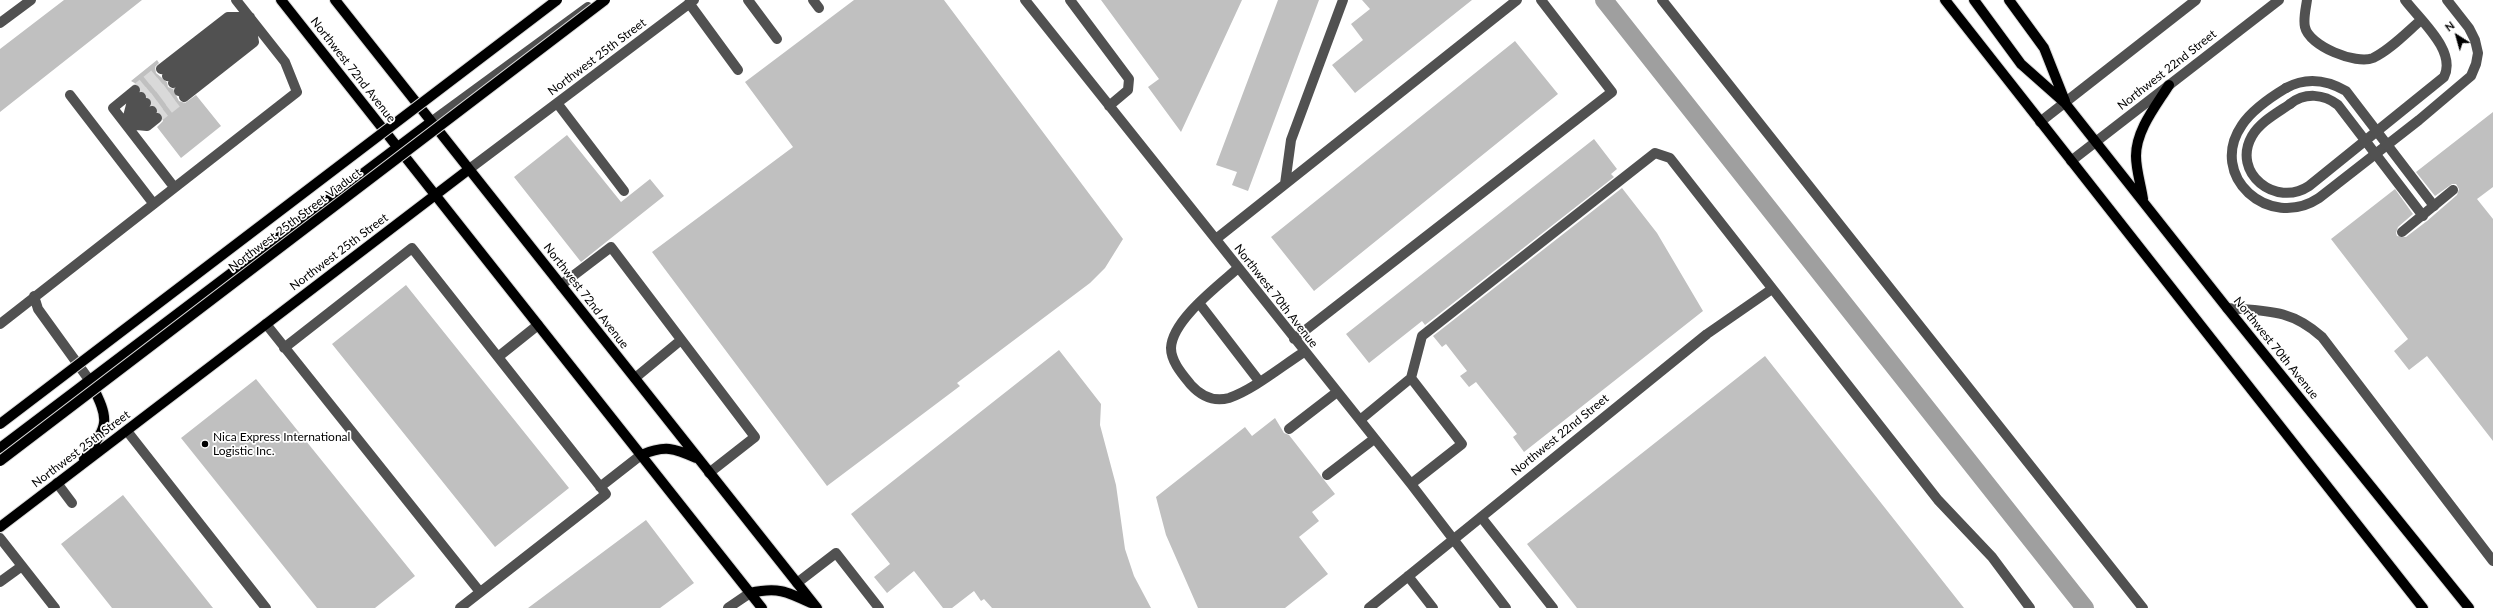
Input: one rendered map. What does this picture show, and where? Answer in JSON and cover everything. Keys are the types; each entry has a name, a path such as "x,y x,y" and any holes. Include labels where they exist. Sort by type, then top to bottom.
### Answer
{"main road":[{"name":"Northwest 72nd Avenue","path":"281,0 762,608"},
{"name":"Northwest 72nd Avenue","path":"335,0 709,474 816,606"},
{"name":"Northwest 25th Street Viaduct","path":"0,424 556,0"},
{"name":"Northwest 25th Street Viaduct","path":"0,461 605,0"},
{"path":"1945,0 2423,608"},
{"path":"1974,0 2021,64 2065,102"},
{"path":"2009,0 2044,48 2065,102"},
{"path":"2143,201 2136,156 2137,143 2142,130 2169,85"},
{"name":"Northwest 70th Avenue","path":"2065,102 2227,308 2469,608"},
{"path":"0,448 431,122"},
{"name":"Northwest 25th Street","path":"0,527 468,170"},
{"path":"78,468 105,429 105,410 90,381"},
{"path":"641,455 657,448 675,449 698,459"},
{"path":"750,593 768,589 786,591 816,606"}],"street":[{"path":"0,23 31,0"},
{"path":"0,324 297,92 285,62 236,0"},
{"path":"431,122 598,0"},
{"path":"748,0 777,39"},
{"name":"Northwest 70th Avenue","path":"1026,0 1304,352 1411,484 1506,608"},
{"path":"1070,0 1129,79 1128,90 1110,106"},
{"path":"1285,184 1291,140 1343,0"},
{"path":"1216,239 1517,0"},
{"path":"1294,339 1612,92 1542,0"},
{"path":"1662,0 2143,608"},
{"path":"2040,122 2196,0"},
{"name":"Northwest 22nd Street","path":"2071,161 2278,0"},
{"path":"2307,0 2305,28 2309,36 2315,42 2354,60 2372,58 2421,20"},
{"path":"2405,0 2441,46 2447,58 2448,69 2444,77 2435,86 2408,108 2371,137 2365,142 2340,162 2309,186 2297,192 2280,194 2265,188 2253,176 2247,157 2250,143 2257,130 2294,101 2314,96 2328,98 2343,110 2362,135 2367,141 2423,216"},
{"path":"2434,206 2388,144 2355,101 2339,87 2325,82 2307,81 2291,85 2252,114 2237,134 2232,162 2242,186 2255,199 2283,209 2303,208 2319,198 2388,144 2394,140 2419,120 2470,76 2476,64 2478,53 2475,40 2447,0"},
{"path":"692,2 738,70"},
{"name":"Northwest 25th Street","path":"468,170 692,2"},
{"path":"173,83 228,17 250,17"},
{"path":"173,83 239,31 250,17"},
{"path":"173,83 254,42 250,17"},
{"path":"70,95 153,203"},
{"path":"557,103 624,191"},
{"path":"146,104 113,108 174,187"},
{"path":"126,124 131,105 146,104"},
{"path":"126,124 142,119 146,104"},
{"path":"1360,420 1411,378 1422,336 1655,153 1670,158 1938,500 1992,557 2030,608"},
{"path":"2402,232 2453,190"},
{"path":"561,285 611,247 756,437 709,474"},
{"path":"284,348 412,248 606,494 460,608"},
{"path":"1238,268 1199,303 1177,331 1171,348 1179,370 1197,392 1213,400 1229,398 1304,352"},
{"name":"Northwest 22nd Street","path":"1369,608 1452,539 1707,334 1772,289"},
{"path":"34,296 38,309 90,381"},
{"path":"1199,303 1259,381"},
{"path":"2227,308 2282,313 2311,328 2322,337 2493,561"},
{"path":"266,324 480,592"},
{"path":"498,357 538,325"},
{"path":"634,378 681,340"},
{"path":"1411,378 1462,444 1411,484"},
{"path":"1289,429 1337,392"},
{"path":"127,431 266,608"},
{"path":"1327,475 1374,439"},
{"path":"600,487 641,455"},
{"path":"57,483 72,503"},
{"path":"1481,517 1553,608"},
{"path":"0,538 55,608"},
{"path":"797,583 836,554 879,608"},
{"path":"0,582 22,566"},
{"path":"1408,576 1433,608"},
{"path":"728,608 750,593"}],"building":[{"path":"64,0 142,0 0,112 0,49"},
{"path":"854,0 944,0 1123,239 1105,268 1090,283 957,383 960,386 827,486 652,252 793,147 745,82"},
{"path":"1101,0 1242,0 1181,132 1148,87 1159,79"},
{"path":"1278,0 1319,0 1248,191 1232,185 1237,172 1216,165"},
{"path":"1362,0 1472,0 1355,93 1332,65 1363,40 1351,24 1370,9"},
{"path":"1515,41 1558,94 1314,291 1271,237"},
{"path":"157,60 159,63 155,67 156,73 167,82 168,87 173,89 179,101 185,103 196,95 221,126 181,158 157,127 163,121 162,114 152,105 151,99 141,91 140,86 131,81"},
{"path":"2493,112 2493,187 2477,199 2493,219 2493,441 2427,356 2409,370 2394,351 2408,339 2331,239 2395,189 2413,214 2398,227 2396,233 2397,236 2406,237 2427,221 2457,195 2459,189 2456,184 2452,184 2435,196 2416,172"},
{"path":"567,135 621,202 650,179 664,196 581,262 514,177"},
{"path":"1594,139 1617,169 1611,174 1614,177 1425,325 1422,321 1369,363 1346,334"},
{"path":"1622,188 1657,233 1703,311 1524,452 1513,437 1517,434 1476,382 1469,387 1460,376 1467,371 1446,344 1442,347 1433,336"},
{"path":"406,285 569,488 495,547 332,344"},
{"path":"1059,350 1101,404 1100,425 1116,485 1125,549 1134,576 1151,608 992,608 984,599 981,601 974,591 952,608 943,608 914,571 887,593 874,577 890,564 851,514"},
{"path":"1765,356 1964,608 1577,608 1527,544"},
{"path":"256,379 415,576 375,608 317,608 181,438"},
{"path":"1275,418 1284,433 1289,435 1335,494 1312,512 1319,521 1299,537 1328,574 1285,608 1198,608 1166,535 1156,497 1245,427 1252,436"},
{"path":"123,495 213,608 112,608 61,544"},
{"path":"646,520 694,583 660,608 528,608"}],"waterway":[{"path":"1604,0 2085,608"}],"tunnel":[{"path":"135,90 161,69"},
{"path":"141,97 167,76"},
{"path":"146,103 173,83"},
{"path":"152,111 179,91"},
{"path":"157,118 184,97"}],"place":[{"name":"Nica Express International Logistic Inc.","path":"205,444"}]}
